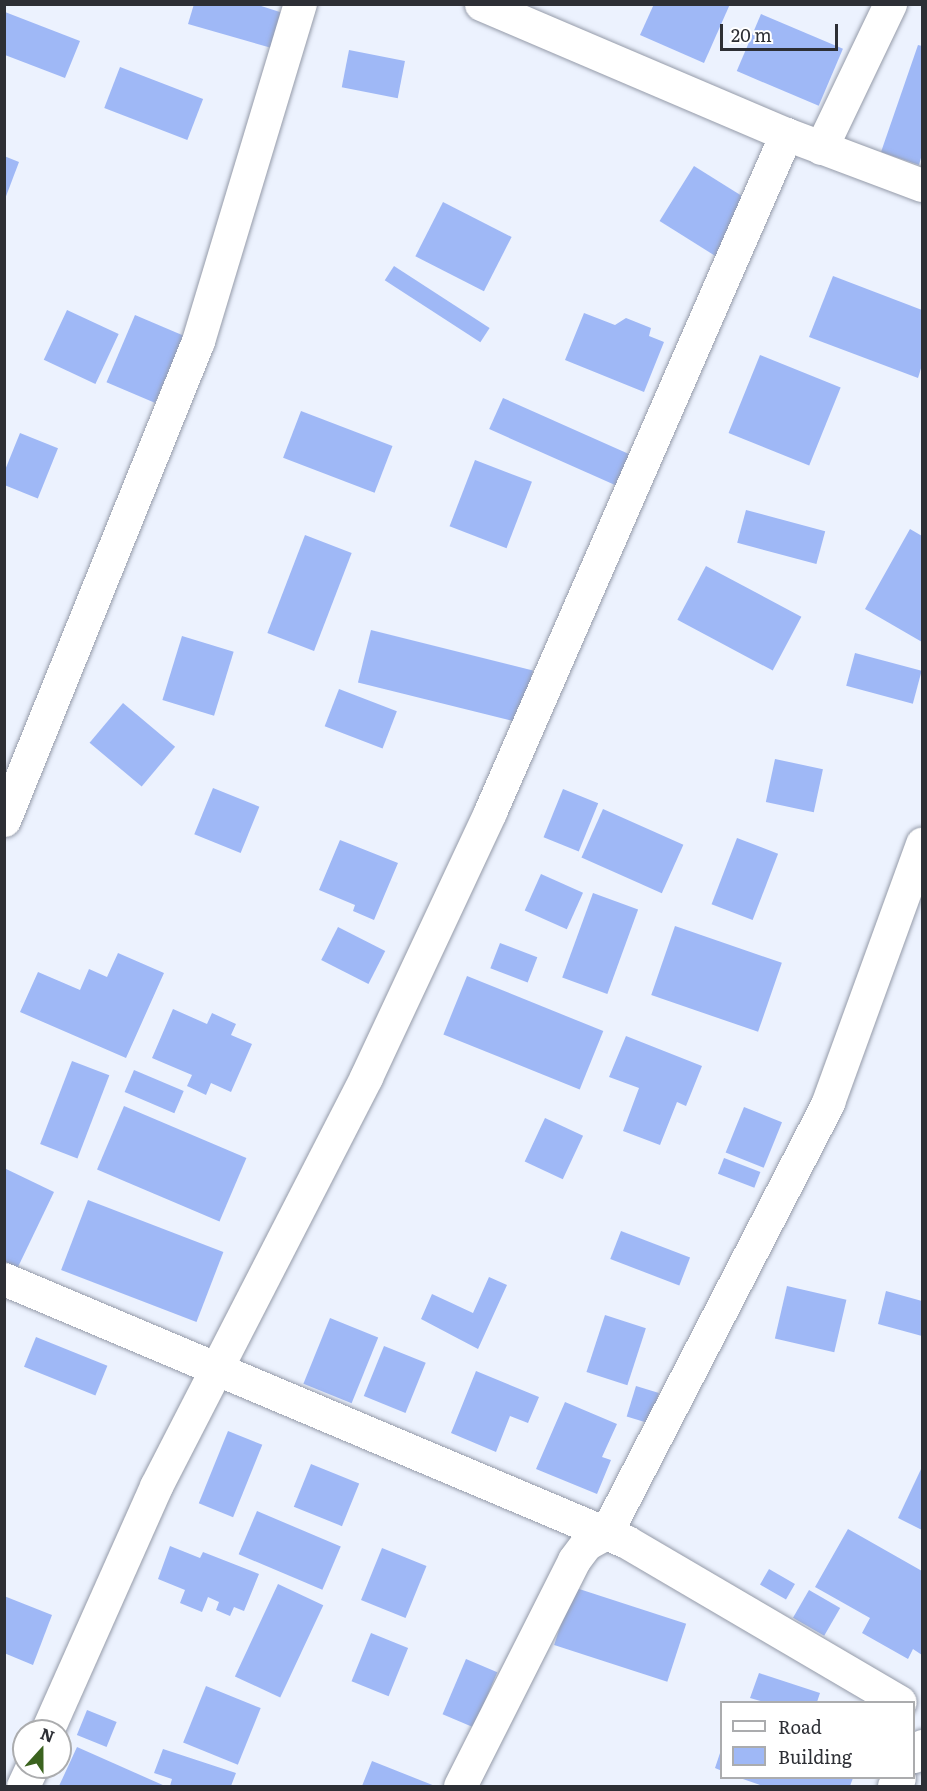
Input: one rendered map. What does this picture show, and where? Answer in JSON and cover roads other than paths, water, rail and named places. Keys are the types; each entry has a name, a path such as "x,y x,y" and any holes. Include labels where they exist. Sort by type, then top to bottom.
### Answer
{"street":[{"path":"4,820 198,341 300,4"},
{"path":"481,4 786,134 922,185"},
{"path":"821,148 890,4"},
{"path":"52,1719 156,1486 215,1367 366,1077 490,812 786,134"},
{"path":"460,1786 574,1560 586,1544 606,1533 828,1102 922,844"},
{"path":"4,1279 606,1533 898,1701"}]}
